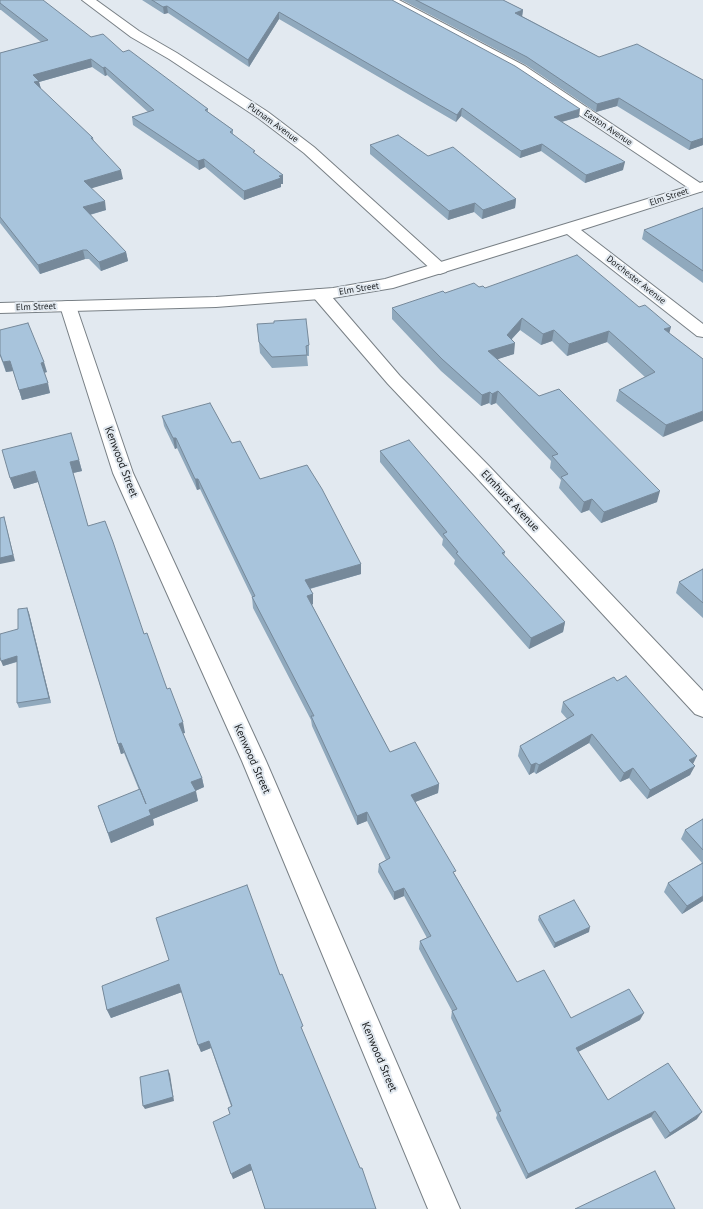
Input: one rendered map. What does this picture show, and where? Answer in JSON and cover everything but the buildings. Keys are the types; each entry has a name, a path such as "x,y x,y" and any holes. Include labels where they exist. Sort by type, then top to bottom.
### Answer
{"street":[{"name":"Putnam Avenue","path":"88,0 135,34 174,56 257,110 310,150 440,269"},
{"name":"Easton Avenue","path":"390,0 520,69 700,187"},
{"name":"Elm Street","path":"0,308 216,302 320,294 387,284 440,269 700,187"},
{"name":"Dorchester Avenue","path":"569,228 703,332"},
{"name":"Elmhurst Avenue","path":"320,294 394,380 488,477 703,707"},
{"name":"Kenwood Street","path":"68,306 123,473 254,761 444,1209"}]}
